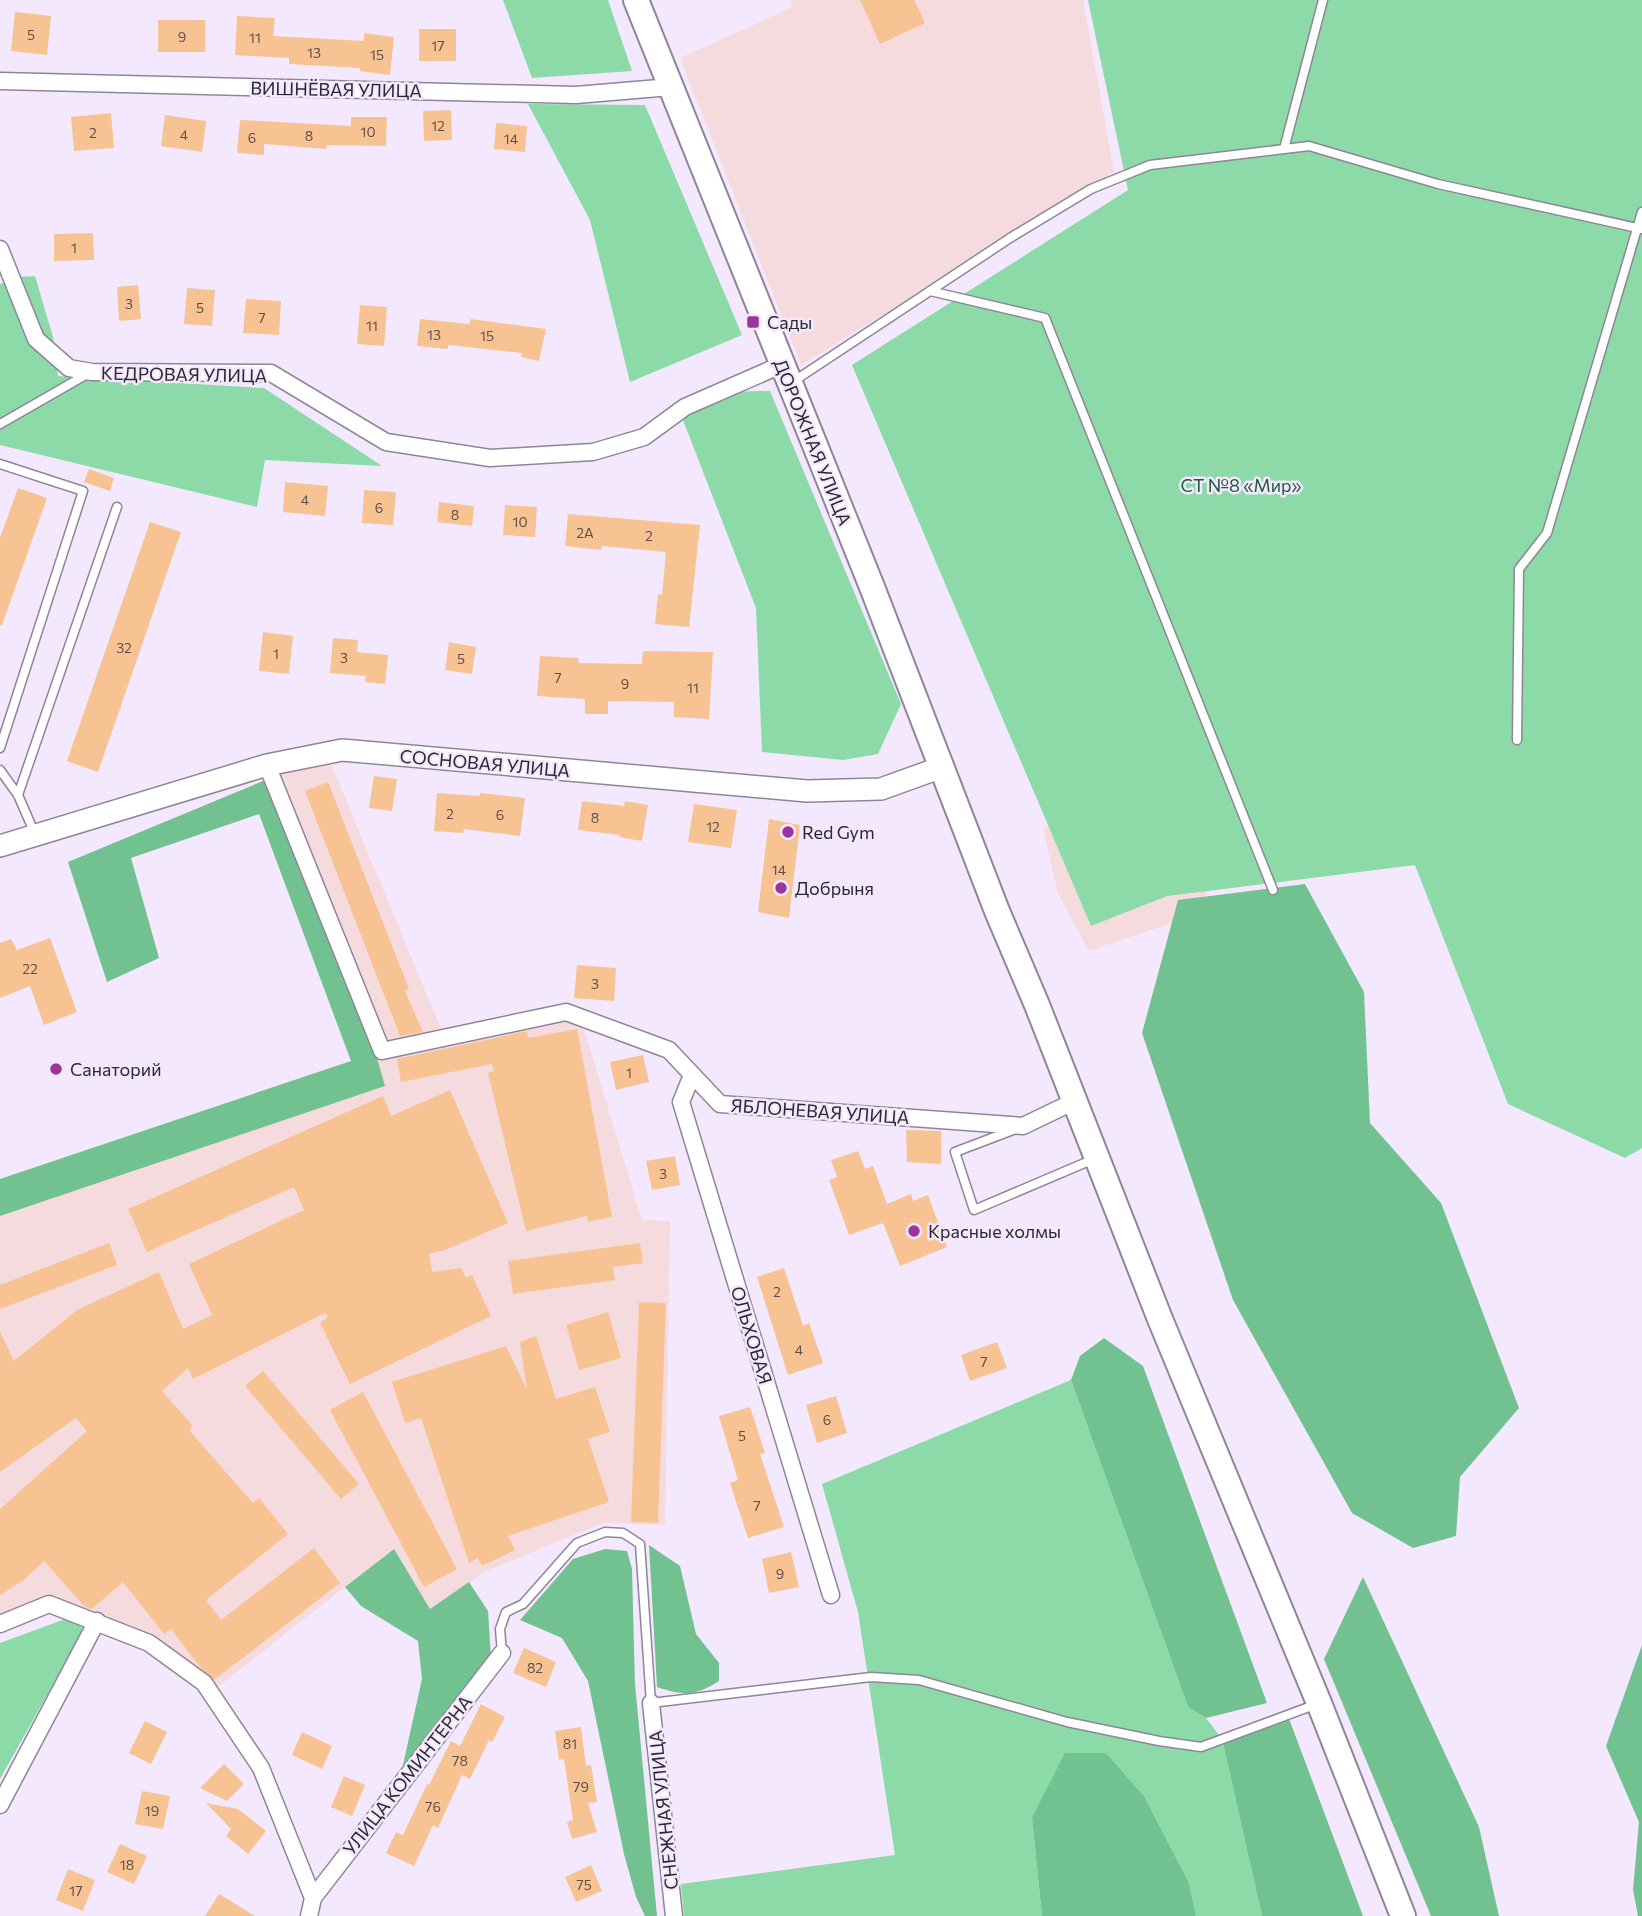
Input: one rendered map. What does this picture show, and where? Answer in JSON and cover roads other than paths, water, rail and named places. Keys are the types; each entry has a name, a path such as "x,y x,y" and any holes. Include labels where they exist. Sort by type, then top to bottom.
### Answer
{"main road":[{"name":"ДОРОЖНАЯ УЛИЦА","path":"636,0 1160,1319 1404,1916"}],"street":[{"name":"ВИШНЁВАЯ УЛИЦА","path":"0,81 576,95 671,87"},
{"name":"КЕДРОВАЯ УЛИЦА","path":"0,249 36,339 69,368 92,372 271,373 386,442 490,458 593,452 644,437 685,407 785,375"},
{"name":"СОСНОВАЯ УЛИЦА","path":"0,846 267,765 342,750 823,791 881,789 942,767"},
{"name":"ЯБЛОНЕВАЯ УЛИЦА","path":"267,765 382,1051 566,1012 669,1050 720,1104 1023,1126 1075,1101"},
{"name":"ОЛЬХОВАЯ","path":"692,1075 681,1102 831,1595"},
{"path":"0,1624 49,1604 149,1643 204,1683 261,1768 313,1898"},
{"path":"0,1805 97,1621"},
{"name":"УЛИЦА КОМИНТЕРНА","path":"310,1916 313,1898 502,1653"},
{"name":"СНЕЖНАЯ УЛИЦА","path":"651,1703 674,1916"}],"lane":[{"path":"1284,149 1315,21 1323,0"},
{"path":"785,375 930,291 1010,237 1091,189 1150,166 1309,146 1438,184 1639,229"},
{"path":"1517,740 1519,569 1546,533 1642,212"},
{"path":"930,291 1045,318 1273,890"},
{"path":"0,424 92,372"},
{"path":"0,464 83,491 0,748"},
{"path":"18,795 117,507"},
{"path":"0,770 18,795 35,834"},
{"path":"1023,1126 955,1152 974,1209 1097,1158"},
{"path":"502,1653 500,1629 506,1612 523,1604 577,1543 605,1532 623,1533 640,1544 651,1703 871,1677 919,1680 1067,1722 1201,1747 1319,1703"}],"place":[{"name":"Сады","path":"753,322"},
{"name":"Red Gym","path":"788,832"},
{"name":"Добрыня","path":"781,888"},
{"name":"Санаторий","path":"56,1069"},
{"name":"Красные холмы","path":"914,1231"}],"park label":[{"name":"СТ №8 «Мир»","path":"1241,485"}]}
